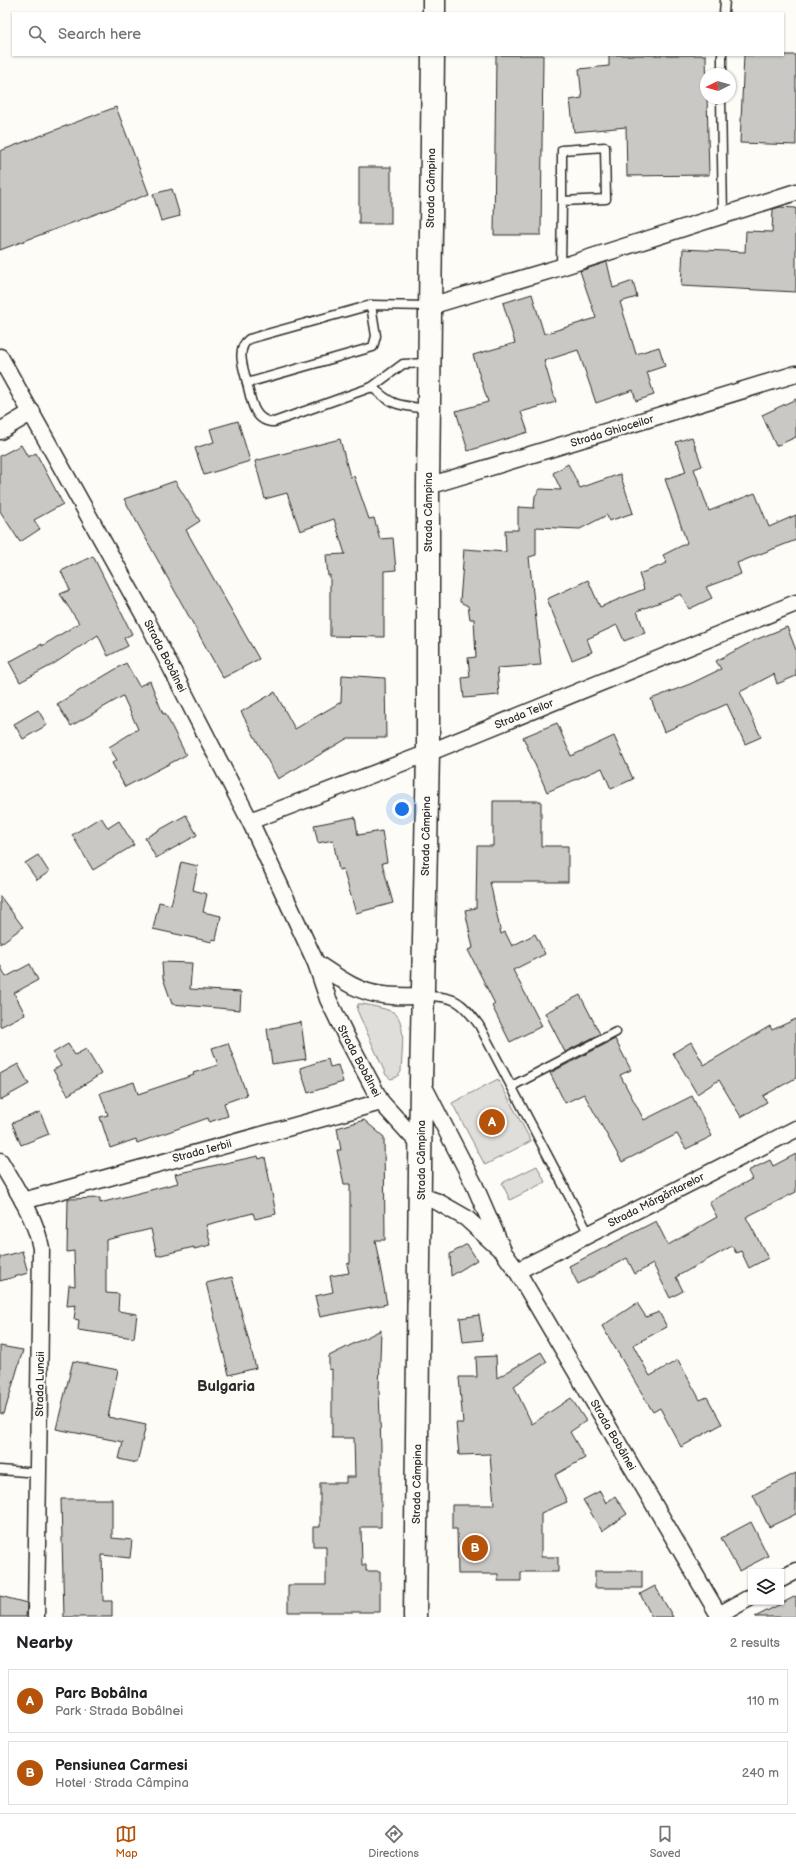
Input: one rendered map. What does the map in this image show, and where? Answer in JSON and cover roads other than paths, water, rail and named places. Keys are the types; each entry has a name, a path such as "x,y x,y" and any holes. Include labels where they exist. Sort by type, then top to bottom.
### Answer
{"main road":[{"path":"434,0 434,12"},
{"name":"Strada Câmpina","path":"415,1617 422,1147 421,1082 428,753 428,409 433,56"}],"street":[{"path":"430,306 561,267 796,192"},
{"name":"Strada Bobâlnei","path":"0,357 145,617 250,821 316,963 328,999 344,1034 381,1102 422,1147"},
{"name":"Strada Ghioceilor","path":"428,486 796,374"},
{"path":"0,431 32,412"},
{"name":"Strada Teilor","path":"250,821 428,753 796,603"},
{"path":"316,963 337,977 369,992 383,996 424,996"},
{"name":"Strada Bobâlnei","path":"421,1082 474,1184 504,1253"},
{"name":"Strada Ierbii","path":"23,1201 381,1102"},
{"name":"Strada Mărgăritarelor","path":"517,1271 796,1129"},
{"name":"Strada Luncii","path":"0,1161 23,1201 38,1232 41,1248 36,1617"},
{"name":"Strada Bobâlnei","path":"421,1196 438,1202 466,1218 504,1253 517,1271 719,1616"},
{"path":"784,1577 796,1571"},
{"path":"719,1616 748,1598"}],"lane":[{"path":"724,12 725,0"},
{"path":"722,56 722,68"},
{"path":"720,104 723,216"},
{"path":"561,267 562,150 605,147 606,200 562,201"},
{"path":"247,383 373,347 376,336 371,305"},
{"path":"429,362 403,364 372,387 281,420 268,422 262,420 254,411 241,351 243,345 249,339 371,305 430,306"},
{"path":"372,387 395,405 428,409"},
{"path":"424,996 443,996 460,1002 479,1025 589,1234"},
{"path":"512,1086 616,1032"},
{"path":"0,1470 38,1473"}],"place":[{"name":"Parc Bobâlna","path":"492,1122"},
{"name":"Pensiunea Carmesi","path":"475,1548"}],"district":[{"name":"Bulgaria","path":"226,1386"}]}
